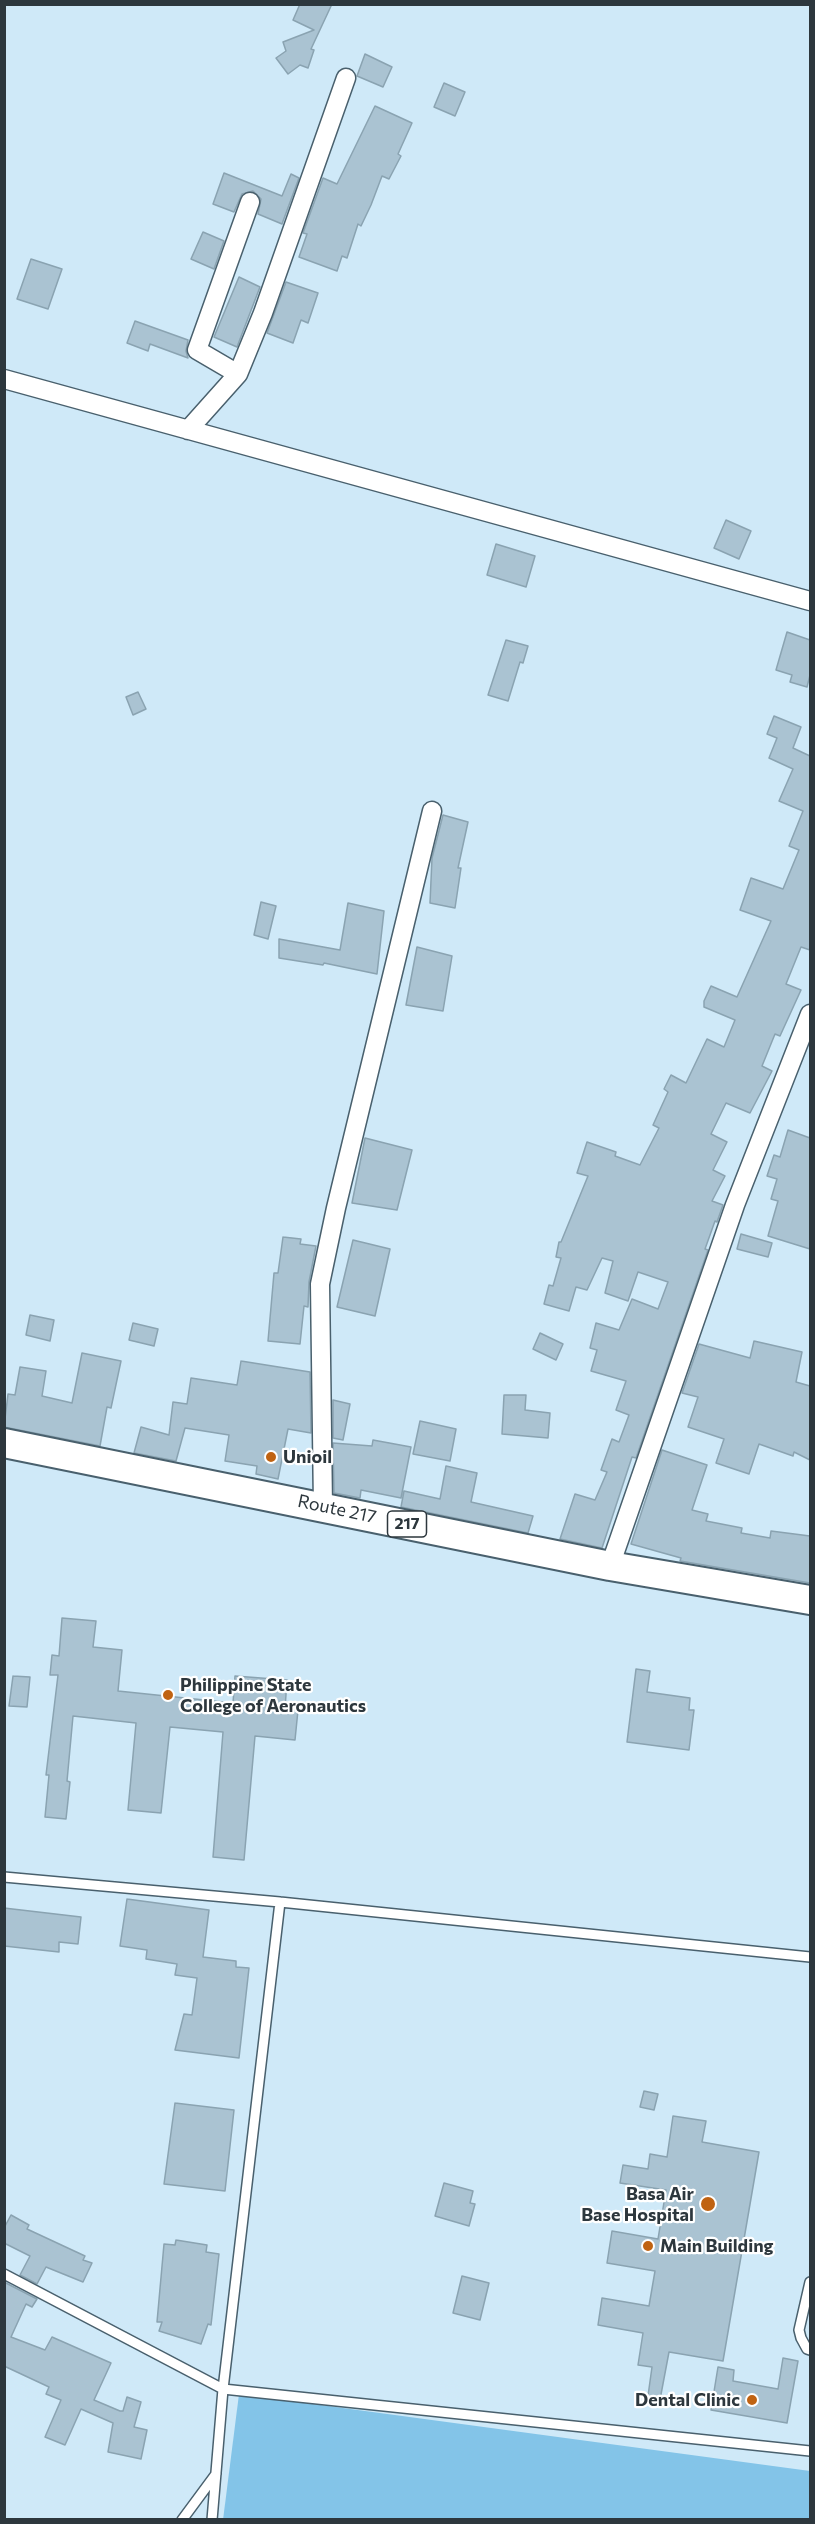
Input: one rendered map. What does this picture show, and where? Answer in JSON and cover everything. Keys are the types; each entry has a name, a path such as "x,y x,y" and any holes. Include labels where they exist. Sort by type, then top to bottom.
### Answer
{"main road":[{"name":"Route 217","path":"4,1443 610,1566 810,1600"}],"street":[{"path":"188,430 238,374 263,313 346,78"},
{"path":"238,374 197,350 250,202"},
{"path":"4,379 810,601"},
{"path":"323,1507 320,1284 336,1208 432,811"},
{"path":"610,1566 735,1205 810,1014"}],"lane":[{"path":"4,1877 280,1902 810,1957"},
{"path":"212,2520 223,2389 280,1902"},
{"path":"4,2274 223,2389 810,2451"},
{"path":"810,2282 799,2330 807,2349 810,2350"},
{"path":"182,2520 216,2474"}],"shaded area":[{"path":"239,2394 810,2471 810,2519 223,2520"}],"building":[{"path":"300,4 332,4 311,49 314,50 308,68 300,65 288,74 276,58 286,51 283,42 314,30 293,20"},
{"path":"365,54 392,67 383,87 357,76"},
{"path":"444,83 465,92 455,116 434,107"},
{"path":"375,106 412,123 398,154 401,156 389,179 382,176 361,226 358,224 347,258 342,256 337,271 299,257 307,234 303,233 323,178 337,184"},
{"path":"224,173 282,196 291,174 299,178 282,224 258,214 261,199 253,191 242,194 234,212 213,204"},
{"path":"203,232 224,241 214,269 191,259"},
{"path":"31,259 62,269 48,309 17,299"},
{"path":"239,277 260,287 237,347 214,337"},
{"path":"286,282 318,293 308,323 301,320 293,343 267,333"},
{"path":"135,321 188,340 186,351 188,358 150,344 148,351 127,343"},
{"path":"726,520 751,531 739,559 714,548"},
{"path":"496,544 535,556 526,587 487,575"},
{"path":"787,632 810,640 810,675 807,687 790,682 792,675 776,670"},
{"path":"506,640 528,646 523,663 520,662 508,701 488,695"},
{"path":"138,692 146,709 133,715 126,697"},
{"path":"774,716 801,727 793,748 810,756 810,950 801,947 786,984 801,990 780,1036 775,1034 762,1066 772,1071 750,1113 726,1103 711,1134 727,1142 713,1170 725,1176 712,1201 723,1205 705,1249 708,1250 636,1458 632,1457 602,1548 560,1539 575,1494 595,1500 607,1472 601,1470 612,1439 619,1442 629,1415 616,1410 626,1381 591,1371 597,1350 590,1348 596,1323 619,1330 632,1299 658,1309 668,1282 638,1272 628,1301 605,1293 613,1261 602,1258 587,1290 576,1287 569,1311 544,1304 549,1285 553,1286 561,1258 556,1257 559,1242 561,1242 588,1176 577,1173 587,1142 616,1152 615,1156 640,1165 659,1128 653,1125 668,1092 664,1089 671,1075 686,1083 707,1039 724,1047 735,1020 704,1007 704,1001 711,986 737,997 771,921 740,910 751,878 783,889 799,850 789,846 803,811 779,801 793,769 769,758 777,738 767,734"},
{"path":"443,815 468,822 458,868 461,868 455,908 430,903 432,858"},
{"path":"261,902 276,906 268,939 254,935"},
{"path":"348,903 384,911 377,974 324,963 323,965 279,958 279,939 340,950"},
{"path":"417,947 452,956 443,1011 406,1005"},
{"path":"788,1130 810,1138 810,1249 768,1236 778,1201 771,1199 777,1179 767,1176 774,1155 780,1157"},
{"path":"365,1138 412,1150 397,1210 352,1203"},
{"path":"741,1234 772,1243 768,1257 737,1249"},
{"path":"283,1237 301,1239 300,1244 316,1246 309,1282 308,1307 304,1306 300,1344 268,1341 274,1273 278,1273"},
{"path":"353,1240 390,1249 375,1316 337,1307"},
{"path":"30,1315 54,1320 50,1341 26,1335"},
{"path":"133,1323 158,1329 154,1346 129,1340"},
{"path":"540,1333 563,1344 556,1360 533,1349"},
{"path":"754,1341 802,1352 796,1382 810,1386 810,1460 794,1452 793,1456 759,1444 749,1474 716,1463 724,1439 688,1427 698,1397 682,1393 699,1344 750,1358"},
{"path":"82,1353 121,1361 111,1408 107,1407 100,1446 4,1427 8,1394 15,1395 20,1367 46,1371 42,1396 72,1403"},
{"path":"241,1361 310,1372 311,1433 288,1429 278,1479 256,1474 257,1466 225,1461 229,1435 185,1428 176,1461 134,1453 141,1427 169,1435 173,1402 187,1404 191,1378 237,1385"},
{"path":"504,1395 526,1395 525,1410 550,1413 548,1438 502,1434"},
{"path":"333,1400 350,1404 343,1440 333,1438"},
{"path":"420,1421 456,1429 450,1461 413,1454"},
{"path":"373,1440 411,1447 401,1498 361,1490 360,1498 334,1493 333,1443 372,1446"},
{"path":"662,1450 707,1465 692,1510 708,1514 706,1521 742,1528 741,1533 770,1538 771,1531 810,1536 810,1583 680,1561 681,1558 631,1544"},
{"path":"446,1466 477,1473 471,1502 533,1516 528,1533 401,1507 404,1491 440,1499"},
{"path":"62,1618 96,1621 93,1647 122,1650 118,1691 233,1703 235,1676 287,1680 285,1709 298,1710 295,1740 255,1736 244,1860 213,1857 223,1732 170,1727 161,1813 128,1810 136,1723 73,1716 66,1819 45,1817 49,1775 46,1775 58,1675 50,1675 52,1655 59,1656"},
{"path":"636,1669 650,1671 647,1692 690,1698 689,1710 694,1710 689,1750 627,1742"},
{"path":"13,1676 30,1677 27,1707 9,1706"},
{"path":"127,1899 209,1910 203,1957 236,1961 236,1967 249,1968 239,2058 175,2050 184,2014 192,2015 197,1978 175,1975 177,1964 146,1959 147,1950 120,1946"},
{"path":"4,1908 81,1917 78,1944 59,1942 59,1952 4,1946"},
{"path":"644,2091 658,2094 654,2110 640,2107"},
{"path":"175,2103 234,2110 225,2191 164,2184"},
{"path":"673,2116 706,2121 702,2142 759,2152 723,2361 669,2352 659,2405 647,2403 652,2367 638,2365 643,2333 598,2325 602,2298 649,2306 655,2271 607,2263 612,2231 658,2239 666,2190 620,2183 623,2165 648,2169 650,2154 667,2157"},
{"path":"444,2183 473,2191 470,2203 475,2204 469,2226 435,2216"},
{"path":"11,2215 29,2225 27,2229 85,2256 83,2260 92,2263 83,2282 46,2267 37,2284 20,2275 30,2256 4,2243 4,2228"},
{"path":"176,2240 207,2245 206,2252 219,2254 211,2325 208,2324 201,2344 159,2331 162,2322 157,2322 164,2244 175,2245"},
{"path":"462,2276 489,2283 480,2320 453,2313"},
{"path":"4,2282 37,2299 32,2307 26,2304 11,2337 45,2350 52,2337 111,2363 94,2400 120,2411 123,2411 127,2397 141,2402 134,2427 147,2430 141,2459 108,2452 113,2423 81,2409 65,2445 45,2437 61,2400 46,2394 49,2387 4,2366"},
{"name":"Dental Clinic","path":"783,2358 798,2361 787,2423 711,2410 718,2367 734,2370 733,2381 778,2389"}],"place":[{"name":"Unioil","path":"271,1457"},
{"name":"Philippine State College of Aeronautics","path":"168,1695"},
{"name":"Basa Air Base Hospital","path":"708,2204"},
{"name":"Main Building","path":"648,2246"},
{"name":"Dental Clinic","path":"752,2400"}]}
